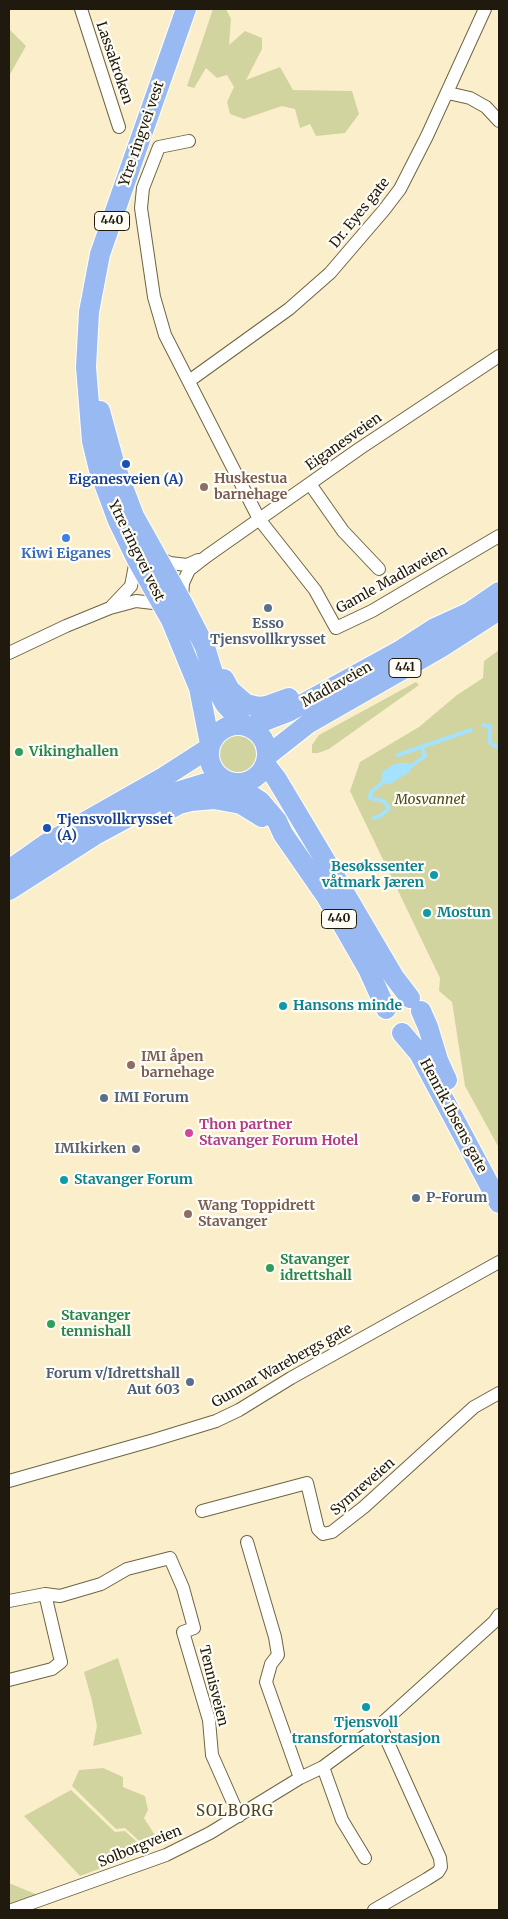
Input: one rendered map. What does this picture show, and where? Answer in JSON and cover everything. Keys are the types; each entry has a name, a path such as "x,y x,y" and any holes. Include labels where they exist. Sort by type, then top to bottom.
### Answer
{"main road":[{"name":"Ytre ringvei vest","path":"186,9 100,254 88,320 86,367 92,441 108,496 118,521 182,602 205,647 219,693 225,704 247,726"},
{"name":"Ytre ringvei vest","path":"196,9 109,252 97,301 94,328 95,383 104,432 134,516 162,604 171,620 199,688 209,746"},
{"name":"Madlaveien","path":"247,726 288,712 435,628 470,612 499,592"},
{"name":"Madlaveien","path":"267,760 309,723 440,648 499,610"},
{"path":"205,647 230,690 246,704 267,706 297,695 314,698"},
{"name":"441","path":"9,870 74,828 164,777 209,746 219,731 228,726 247,726"},
{"path":"247,726 263,738 267,760"},
{"path":"209,746 210,763 214,772 220,778 232,783"},
{"name":"441","path":"9,890 88,840 147,807 183,789 206,783 244,783 253,780 261,773 267,760"},
{"name":"Henrik Ibsens gate","path":"267,760 394,977 415,1005 428,1027 438,1060 499,1176"},
{"name":"440","path":"232,783 260,801 277,821 283,834 326,896 368,970 386,1009 388,1025 402,1033"},
{"path":"147,807 169,810 179,804 201,799 229,800 241,804 256,813 283,834"},
{"path":"386,1009 393,1000 398,998 415,1005 421,1016 417,1026 413,1030 402,1033"},
{"name":"Henrik Ibsens gate","path":"402,1033 419,1053 499,1203"}],"street":[{"name":"Lassakroken","path":"80,9 119,127"},
{"name":"Dr. Eyes gate","path":"189,381 289,309 330,274 400,189 448,93 485,9"},
{"path":"448,93 470,98 486,107 499,121"},
{"path":"189,141 159,146 143,188 142,202 145,240 154,298 165,335 259,519"},
{"name":"Eiganesveien","path":"182,602 183,583 189,570 207,556 359,449 499,356"},
{"path":"310,484 343,531 379,570"},
{"name":"Gamle Madlaveien","path":"259,519 315,590 336,628 372,611 499,536"},
{"name":"Eiganesveien","path":"146,557 187,565 207,556"},
{"path":"110,608 131,586 146,557"},
{"path":"9,654 66,626 110,608 136,601 162,604"},
{"name":"Gunnar Warebergs gate","path":"9,1481 216,1421 239,1410 291,1378 499,1262"},
{"name":"Symreveien","path":"202,1512 307,1483 318,1529 323,1534 332,1532 364,1508 474,1407 499,1394"},
{"path":"247,1542 275,1637 278,1655 271,1664 266,1682 300,1778"},
{"name":"Tennisveien","path":"9,1601 45,1594 60,1596 101,1584 127,1569 170,1558 183,1588 194,1628 183,1632 209,1720 212,1756 239,1816"},
{"path":"9,1680 52,1669 62,1662 45,1594"},
{"name":"Solborgveien","path":"12,1910 166,1855 210,1833 300,1778 323,1767 380,1725 494,1622 499,1615"},
{"path":"374,1910 438,1872 441,1867 440,1858 380,1725"},
{"path":"323,1767 342,1820 365,1858"}],"green space":[{"path":"213,9 226,9 231,19 229,45 245,31 262,38 262,49 246,80 280,67 293,90 352,91 359,114 345,133 316,136 310,124 300,128 295,109 282,106 244,119 230,114 227,102 234,87 227,75 217,78 206,68 194,88 187,86"},
{"path":"9,29 26,46 9,76"},
{"name":"Mosvannet","path":"499,650 499,1148 465,1086 452,1002 439,991 440,978 350,791 360,762 419,727 457,695 483,678 484,661"},
{"path":"416,682 419,685 329,749 312,753 312,745 319,735"},
{"path":"238,733 253,739 259,754 253,769 238,775 223,769 217,754 223,739"},
{"path":"118,1658 142,1734 93,1746 97,1726 84,1672"},
{"path":"103,1768 123,1777 123,1787 145,1796 148,1810 144,1818 160,1843 148,1849 125,1828 116,1829 72,1786 79,1770"},
{"path":"71,1790 115,1832 125,1831 147,1851 80,1876 24,1816"},
{"path":"9,1883 40,1896 9,1910"}],"water":[{"path":"396,763 410,763 411,771 389,785 381,780 382,772"}],"waterway":[{"path":"483,725 490,726 490,743 499,748"},
{"path":"398,755 471,730"},
{"path":"407,769 425,756 422,748"},
{"path":"374,818 389,809 384,801 370,798 371,792 387,779"}],"place":[{"name":"Eiganesveien (A)","path":"126,464"},
{"name":"Huskestua barnehage","path":"204,487"},
{"name":"Kiwi Eiganes","path":"66,538"},
{"name":"Esso Tjensvollkrysset","path":"268,608"},
{"name":"Vikinghallen","path":"19,752"},
{"name":"Tjensvollkrysset (A)","path":"47,828"},
{"name":"Besøkssenter våtmark Jæren","path":"434,875"},
{"name":"Mostun","path":"427,913"},
{"name":"Hansons minde","path":"283,1006"},
{"name":"IMI åpen barnehage","path":"131,1065"},
{"name":"IMI Forum","path":"104,1098"},
{"name":"Thon partner Stavanger Forum Hotel","path":"189,1133"},
{"name":"IMIkirken","path":"136,1149"},
{"name":"Stavanger Forum","path":"64,1180"},
{"name":"P-Forum","path":"416,1198"},
{"name":"Wang Toppidrett Stavanger","path":"188,1214"},
{"name":"Stavanger idrettshall","path":"270,1268"},
{"name":"Stavanger tennishall","path":"51,1324"},
{"name":"Forum v/Idrettshall Aut 603","path":"190,1382"},
{"name":"Tjensvoll transformatorstasjon","path":"366,1707"}],"district":[{"name":"SOLBORG","path":"235,1812"}]}
